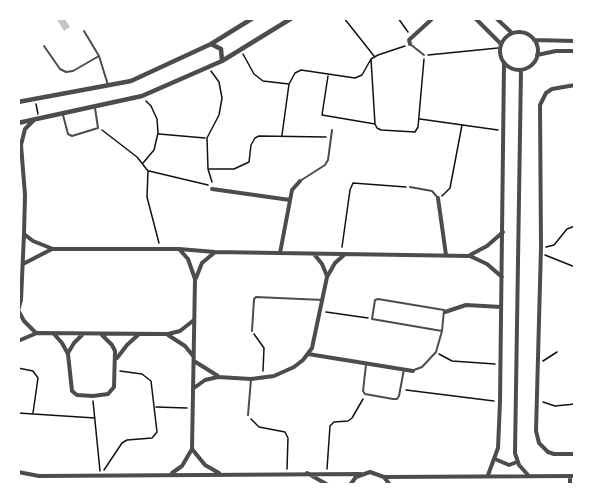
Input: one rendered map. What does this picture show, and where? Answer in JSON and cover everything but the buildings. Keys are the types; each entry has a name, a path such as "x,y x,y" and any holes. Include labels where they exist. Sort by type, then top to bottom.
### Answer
{"street":[{"path":"18,102 131,81 211,44 254,18"},
{"path":"18,123 142,96 222,61 292,18"},
{"path":"410,44 411,38 433,18"},
{"path":"475,18 500,46"},
{"path":"496,18 512,33"},
{"path":"512,33 525,33 534,40 538,50 531,65 520,70 504,63 500,56 500,46 505,37 512,33"},
{"path":"534,40 575,41"},
{"path":"211,44 221,50 222,61"},
{"path":"537,56 556,51 575,51"},
{"path":"488,475 499,441 501,402 504,63"},
{"path":"520,70 515,453 517,462 528,475"},
{"path":"575,84 552,89 546,93 540,105 541,253 536,431 543,448 554,454 575,454"},
{"path":"37,333 24,321 18,310 23,264 25,195 21,145 25,129 38,118"},
{"path":"280,253 292,190 300,181"},
{"path":"213,189 290,200"},
{"path":"438,198 446,255"},
{"path":"470,256 487,246 503,232"},
{"path":"24,234 33,241 53,249 179,249 215,252 470,256 487,264 502,277"},
{"path":"23,264 53,249"},
{"path":"165,474 174,472 182,466 192,449 195,279 188,259 179,249"},
{"path":"195,279 202,263 215,252"},
{"path":"313,254 322,264 327,276"},
{"path":"194,388 205,380 218,377 263,378 294,367 312,348 327,276 343,254"},
{"path":"445,312 459,305 501,307"},
{"path":"18,341 37,333 168,334 180,331 195,319"},
{"path":"54,333 63,343 68,354 72,391 77,395 93,396 104,395 112,391 114,387 116,358 112,345 102,334"},
{"path":"68,354 83,334"},
{"path":"116,358 140,334"},
{"path":"168,334 180,342 194,359 218,377"},
{"path":"308,354 413,370"},
{"path":"192,449 205,465 222,474"},
{"path":"495,459 509,465 517,462"},
{"path":"18,472 32,476 361,474 375,472 384,477 390,485"},
{"path":"306,473 328,485"},
{"path":"350,485 361,474"},
{"path":"384,477 573,476 570,485"}],"lane":[{"path":"84,31 99,56 108,85"},
{"path":"410,44 424,55"},
{"path":"44,46 60,69 66,72 73,71 99,56"},
{"path":"62,112 69,136 99,128 94,106"},
{"path":"300,181 325,165 328,160 332,130"},
{"path":"410,187 432,191 438,198"},
{"path":"252,332 256,297 323,300"},
{"path":"413,370 422,367 436,352 442,331 445,312 442,309 375,300 372,319 442,331"},
{"path":"367,363 362,388 365,394 397,399 404,369"},
{"path":"248,415 250,379"}],"path":[{"path":"344,18 375,57"},
{"path":"398,18 411,38"},
{"path":"282,135 289,84 291,78 301,70 355,78 362,75 371,59 410,44"},
{"path":"328,75 322,115 375,124 381,130 415,132 419,119 424,55 500,46"},
{"path":"241,50 254,74 263,81 289,84"},
{"path":"371,59 375,124"},
{"path":"209,67 219,82 222,98 219,115 207,138 208,169 213,189"},
{"path":"142,96 151,106 157,119 158,134 154,150 143,163"},
{"path":"35,99 38,118"},
{"path":"332,130 333,118"},
{"path":"419,119 504,131"},
{"path":"438,198 450,188 462,125"},
{"path":"99,128 143,163 148,171 147,197 160,249"},
{"path":"158,134 207,138"},
{"path":"208,169 228,170 249,162 251,145 259,136 331,137"},
{"path":"148,171 191,180 213,189"},
{"path":"343,254 350,190 353,183 410,187"},
{"path":"541,247 554,245 567,230 575,226"},
{"path":"541,253 575,267"},
{"path":"321,311 372,319"},
{"path":"252,332 264,348 263,378"},
{"path":"436,352 452,362 501,364"},
{"path":"538,365 557,352"},
{"path":"18,368 33,371 38,378 33,414"},
{"path":"100,475 122,443 126,440 154,437 157,432 151,381 148,376 116,371"},
{"path":"400,389 501,402"},
{"path":"327,473 330,426 334,422 348,421 352,418 365,394"},
{"path":"93,396 100,475"},
{"path":"537,398 555,406 575,404"},
{"path":"155,407 193,408"},
{"path":"18,413 95,418"},
{"path":"248,415 259,427 285,432 288,438 287,473"}]}
